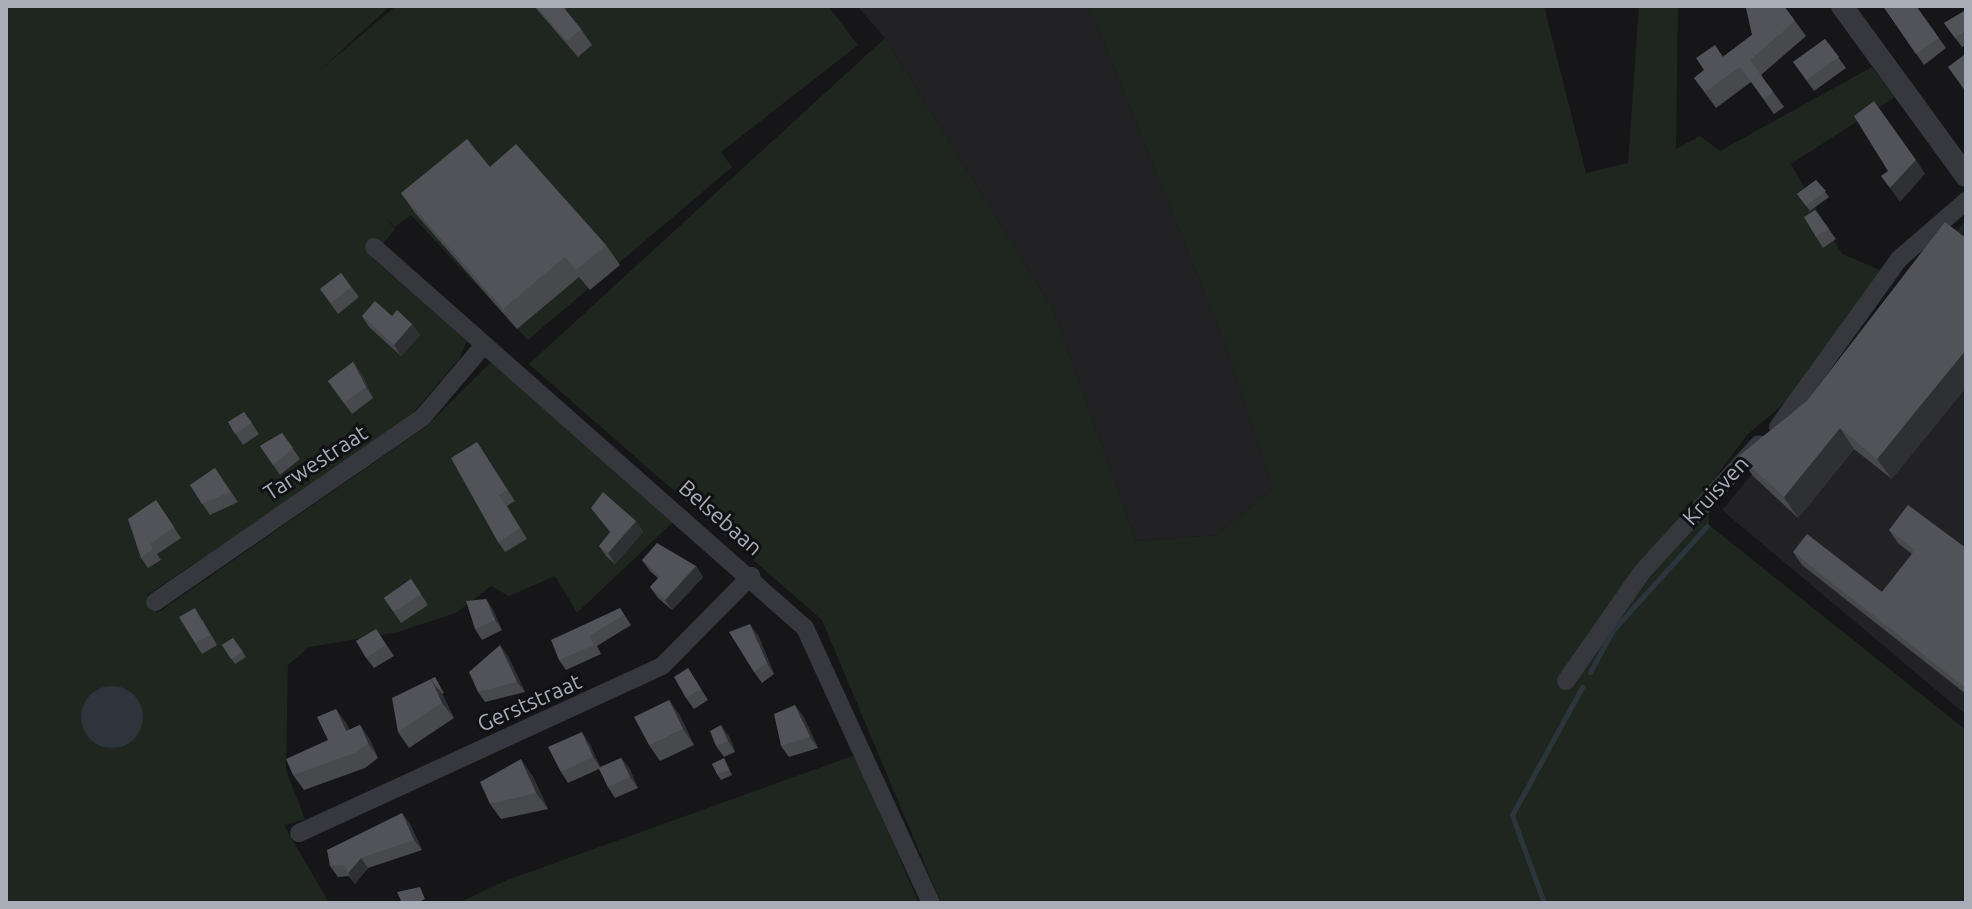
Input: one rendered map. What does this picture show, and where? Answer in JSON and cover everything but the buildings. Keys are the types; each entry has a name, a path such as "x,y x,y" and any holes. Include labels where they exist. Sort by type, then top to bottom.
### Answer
{"street":[{"path":"1842,6 1966,176"},
{"name":"Kruisven","path":"1566,681 1642,572 1813,387 1899,259 1966,201"},
{"name":"Belsebaan","path":"374,247 751,576 805,628 832,676 931,903"},
{"name":"Tarwestraat","path":"155,602 422,418 484,345"},
{"name":"Gerststraat","path":"299,833 662,666 751,576"}],"shaded area":[{"path":"6,6 390,6 319,71 396,6 828,6 858,45 721,152 732,167 528,340 411,215 395,227 385,217 395,229 372,258 467,341 460,358 412,414 374,444 147,595 157,613 427,426 493,360 674,521 577,613 555,576 509,596 491,586 456,613 398,632 309,647 288,665 286,770 305,819 284,825 329,903 6,903"},
{"path":"857,6 1089,6 1225,343 1273,489 1216,535 1136,541 1053,309 885,38"},
{"path":"1089,6 1544,6 1586,173 1628,163 1639,6 1678,6 1676,149 1700,136 1720,151 1872,67 1895,97 1791,164 1842,254 1880,270 1795,394 1747,435 1710,484 1709,525 1966,730 1966,903 941,903 822,620 529,364 885,38 1053,309 1136,541 1216,535 1273,489 1225,343"},
{"path":"1964,222 1966,224 1966,715 1722,510"},
{"path":"112,686 124,688 134,695 141,705 141,729 134,739 124,746 112,748 100,746 90,739 83,729 81,717 83,705 90,695 100,688"},
{"path":"855,755 919,903 458,903 507,880"}],"waterway":[{"path":"1590,672 1613,630 1707,526"},
{"path":"1544,903 1512,815 1582,687"}]}
